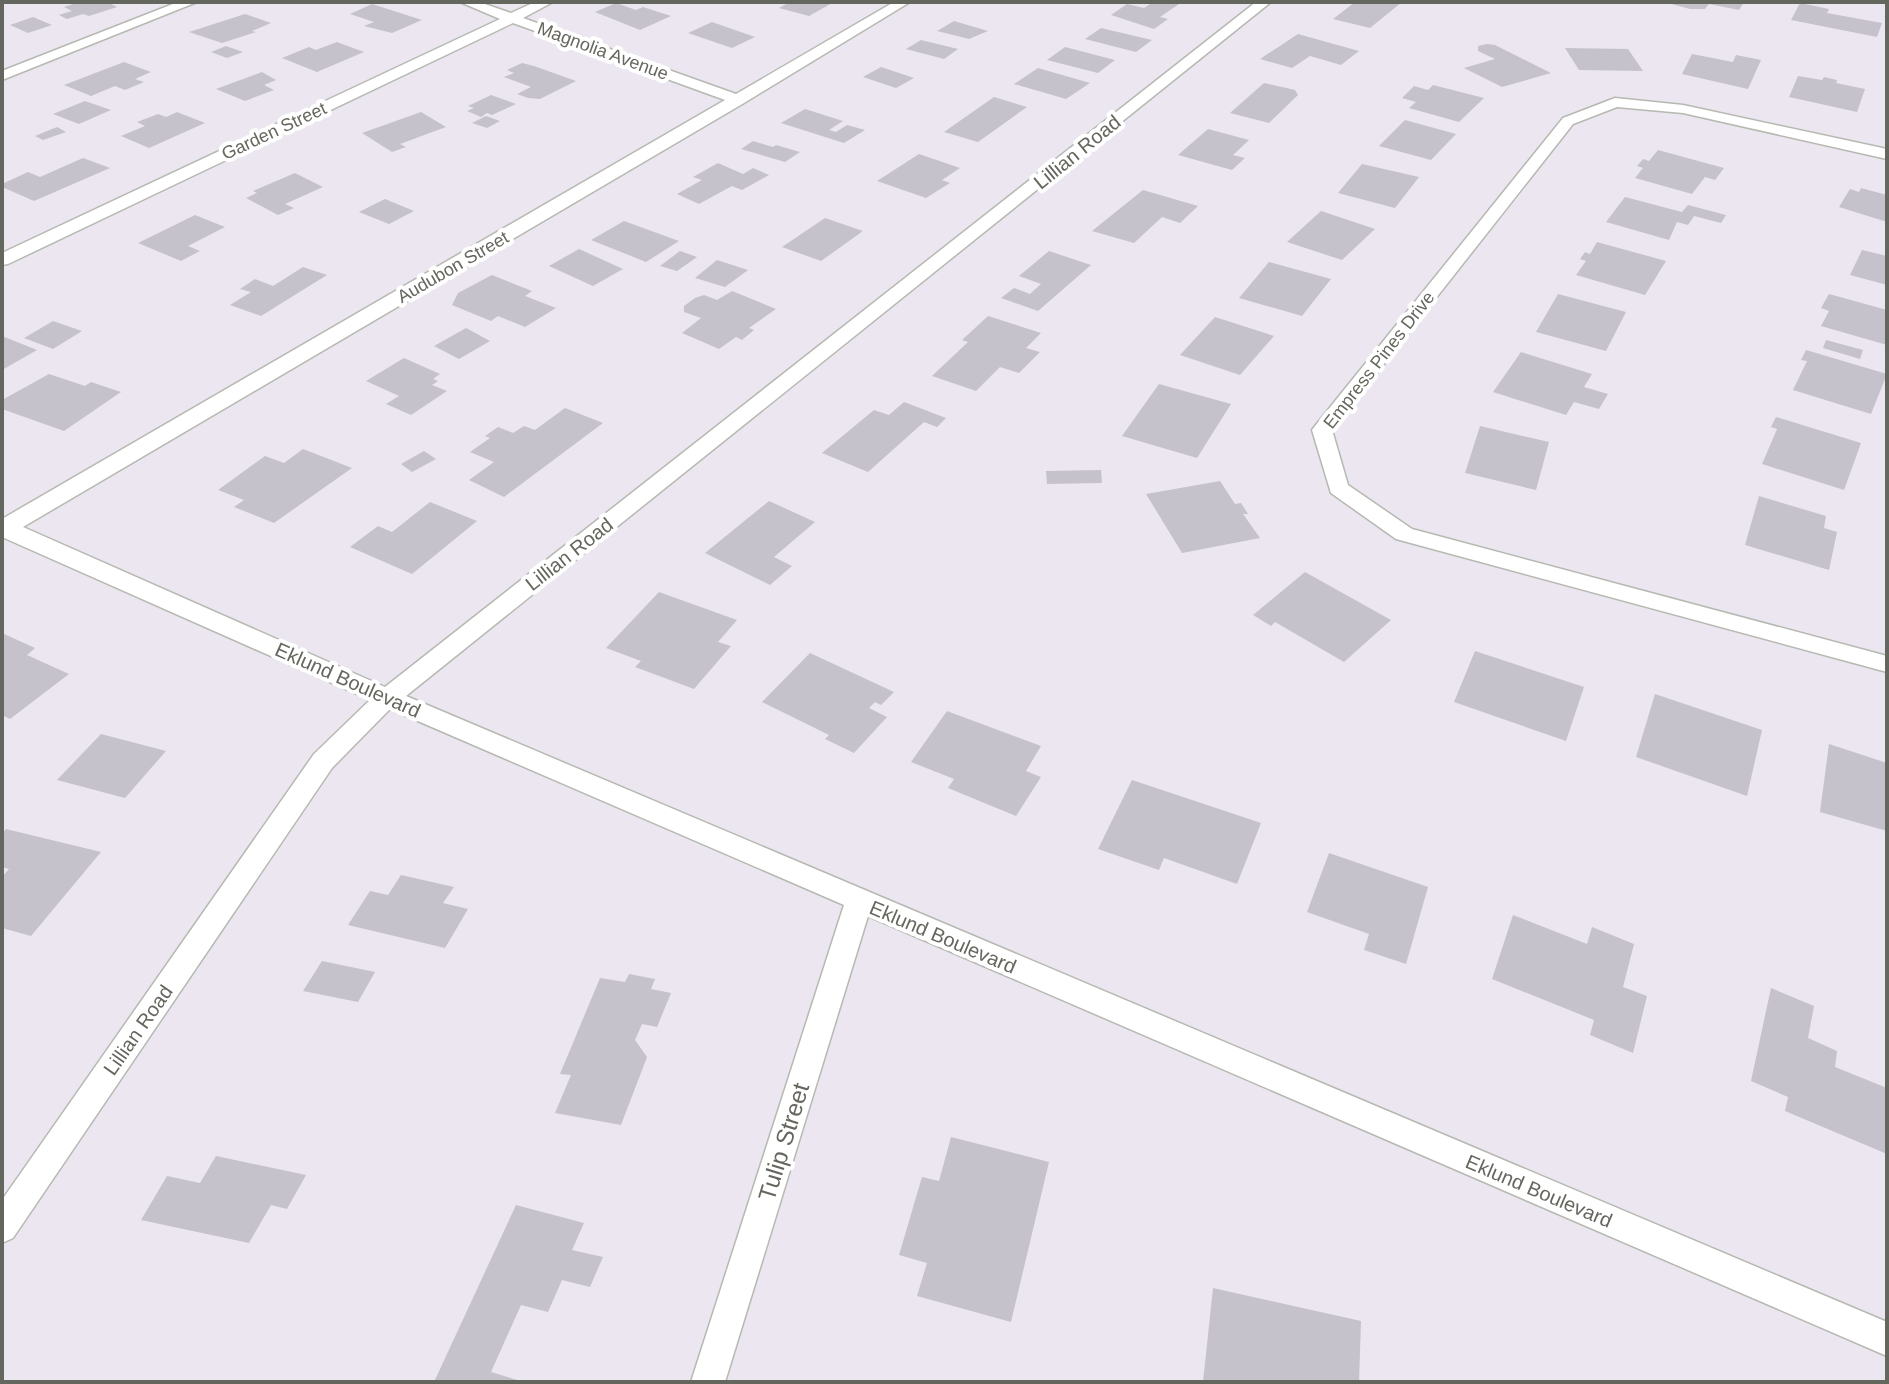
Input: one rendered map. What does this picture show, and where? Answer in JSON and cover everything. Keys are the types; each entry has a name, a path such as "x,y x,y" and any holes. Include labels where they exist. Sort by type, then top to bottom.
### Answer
{"street":[{"path":"2,76 190,2"},
{"name":"Magnolia Avenue","path":"467,2 739,100"},
{"name":"Garden Street","path":"2,260 546,2"},
{"name":"Audubon Street","path":"3,528 903,2"},
{"name":"Lillian Road","path":"2,1227 323,761 387,698 1264,2"},
{"name":"Empress Pines Drive","path":"1887,154 1683,109 1615,102 1568,121 1322,430 1338,488 1404,534 1887,664"},
{"name":"Eklund Boulevard","path":"3,528 387,698 1887,1339"},
{"name":"Tulip Street","path":"708,1382 859,901"}],"building":[{"path":"79,2 107,2 117,7 89,16 83,14 67,19 59,15 72,11 64,7"},
{"path":"790,2 834,2 809,16 779,8"},
{"path":"1153,2 1182,2 1160,17 1168,19 1154,29 1111,15 1127,4 1144,8"},
{"path":"1355,2 1402,2 1370,28 1333,19"},
{"path":"1664,2 1744,2 1739,10 1709,4 1705,9 1690,9"},
{"path":"616,3 671,16 640,30 595,12"},
{"path":"1800,3 1829,9 1827,13 1882,23 1877,37 1791,20"},
{"path":"372,4 422,20 392,33 364,26 374,22 350,14"},
{"path":"245,14 271,23 252,31 256,32 222,43 189,32"},
{"path":"33,17 52,25 28,33 10,25"},
{"path":"954,21 988,31 969,39 937,31"},
{"path":"712,22 755,37 732,48 688,33"},
{"path":"1101,28 1152,40 1136,52 1085,39"},
{"path":"1298,34 1359,51 1341,65 1310,56 1292,68 1260,59"},
{"path":"921,40 958,49 944,59 906,49"},
{"path":"337,42 364,52 317,72 282,58 309,47 316,50"},
{"path":"1487,44 1551,73 1502,87 1464,68 1495,59 1478,51 1478,46"},
{"path":"226,46 243,52 227,58 211,52"},
{"path":"1065,47 1115,60 1098,73 1047,60"},
{"path":"1565,48 1628,49 1643,71 1579,70"},
{"path":"1692,54 1733,62 1736,55 1761,60 1748,89 1682,74"},
{"path":"124,62 151,72 135,79 144,82 125,90 115,86 91,96 64,85"},
{"path":"522,63 576,81 540,99 528,98 517,94 531,87 504,77 514,73 507,70"},
{"path":"881,67 914,78 896,88 863,77"},
{"path":"1038,68 1090,83 1066,99 1014,84"},
{"path":"262,72 276,80 264,85 274,90 245,101 216,89"},
{"path":"1798,76 1822,80 1824,77 1865,89 1857,112 1789,97"},
{"path":"1264,83 1295,90 1298,95 1269,123 1230,113"},
{"path":"1433,85 1484,98 1459,122 1409,108 1416,102 1402,98 1414,86 1428,90"},
{"path":"491,95 516,104 481,117 467,111 474,108 468,106"},
{"path":"994,97 1027,107 978,142 944,132"},
{"path":"85,101 111,110 79,124 53,114"},
{"path":"805,109 843,121 829,130 836,132 847,125 865,130 844,143 781,123"},
{"path":"177,112 205,123 149,148 121,136 145,126 137,122 158,114 166,117"},
{"path":"421,112 446,127 400,144 406,147 392,152 362,133"},
{"path":"486,116 500,121 487,128 472,123"},
{"path":"1405,120 1456,134 1431,160 1379,146"},
{"path":"57,127 66,132 43,140 35,136"},
{"path":"1208,129 1249,140 1233,155 1245,158 1232,170 1178,155"},
{"path":"753,141 800,152 785,162 741,149"},
{"path":"1658,150 1724,168 1715,180 1705,177 1692,194 1635,178 1643,168 1637,166 1643,159 1649,161"},
{"path":"919,154 960,168 942,180 950,183 926,198 877,181"},
{"path":"83,158 110,168 34,201 2,187 2,184 28,172 40,177"},
{"path":"718,163 743,174 753,168 769,175 742,190 732,186 699,204 677,194 702,180 693,177"},
{"path":"1362,164 1419,177 1395,208 1338,193"},
{"path":"295,173 323,187 285,204 294,208 278,215 246,198 257,193 253,191"},
{"path":"1861,188 1887,195 1887,222 1839,207 1850,189 1859,192"},
{"path":"1143,190 1198,206 1180,223 1162,217 1134,243 1092,231"},
{"path":"1625,197 1682,212 1688,205 1726,215 1721,223 1694,216 1688,225 1677,222 1669,240 1606,222"},
{"path":"385,199 414,211 389,224 359,212"},
{"path":"1321,211 1375,229 1342,260 1287,242"},
{"path":"195,215 225,227 188,246 200,251 181,261 138,243"},
{"path":"825,218 863,231 821,261 782,247"},
{"path":"624,221 679,241 646,262 591,240"},
{"path":"1597,242 1666,261 1645,295 1576,275 1586,261 1580,259 1585,252 1590,254"},
{"path":"579,249 623,269 593,286 549,266"},
{"path":"1862,250 1887,256 1887,285 1850,275"},
{"path":"680,251 697,257 677,271 660,266"},
{"path":"1049,251 1091,265 1038,311 1001,298 1014,288 1030,294 1041,284 1019,276"},
{"path":"717,260 748,270 725,287 695,278"},
{"path":"1269,262 1331,279 1302,316 1239,298"},
{"path":"303,267 327,275 261,316 230,305 251,292 240,289 255,279 273,286"},
{"path":"492,275 532,291 525,296 556,308 525,327 498,316 491,321 452,305 458,293"},
{"path":"732,291 776,309 749,328 754,330 742,340 736,337 719,349 682,333 701,318 684,312 684,306 704,295 717,300"},
{"path":"1558,294 1626,312 1606,351 1536,332"},
{"path":"1829,294 1887,310 1887,345 1821,326 1829,311 1821,308"},
{"path":"988,316 1041,333 1026,348 1040,352 1019,373 1000,367 976,391 932,376 968,342 962,340"},
{"path":"1215,317 1274,336 1240,375 1180,355"},
{"path":"53,321 82,331 53,349 24,338"},
{"path":"466,328 490,341 459,359 434,346"},
{"path":"2,336 37,350 2,370"},
{"path":"1826,340 1863,350 1860,359 1823,348"},
{"path":"1806,350 1887,374 1871,414 1793,390 1807,361 1801,360"},
{"path":"1521,352 1592,374 1584,387 1608,394 1599,409 1574,402 1566,415 1493,392"},
{"path":"404,358 440,374 433,379 438,381 432,385 447,391 411,415 386,404 399,396 366,381"},
{"path":"49,374 85,386 91,382 121,392 64,431 2,409 2,400"},
{"path":"1159,384 1231,404 1197,458 1122,436"},
{"path":"904,402 946,418 937,427 924,422 868,472 822,453 874,410 889,415"},
{"path":"565,408 603,423 504,497 469,480 494,462 470,452 490,438 485,436 498,427 513,433 524,426 535,430"},
{"path":"1776,417 1861,443 1844,490 1762,464 1777,429 1771,427"},
{"path":"1480,426 1549,442 1536,490 1465,473"},
{"path":"303,449 352,468 274,523 234,507 244,500 218,490 265,456 284,463"},
{"path":"424,451 436,459 412,472 401,464"},
{"path":"1101,470 1102,483 1047,484 1046,471"},
{"path":"1220,481 1235,504 1241,503 1248,514 1243,514 1260,538 1182,553 1146,494"},
{"path":"1759,496 1826,516 1824,528 1837,532 1829,570 1745,545"},
{"path":"769,501 815,522 774,557 792,566 770,585 705,553"},
{"path":"430,502 477,521 412,574 350,547 378,526 392,532"},
{"path":"1305,572 1391,620 1344,662 1275,622 1271,626 1253,615"},
{"path":"659,592 737,620 718,642 731,646 694,689 635,667 641,661 606,648"},
{"path":"2,633 35,648 27,655 69,674 10,719 2,715"},
{"path":"1475,651 1584,687 1566,741 1454,702"},
{"path":"810,653 894,692 881,705 875,702 869,708 887,717 854,753 825,739 829,735 762,702"},
{"path":"1655,694 1762,730 1747,796 1636,757"},
{"path":"947,711 1041,746 1026,771 1041,777 1016,816 948,788 954,779 911,762"},
{"path":"101,734 166,751 125,798 57,780"},
{"path":"1829,744 1887,763 1887,831 1820,812"},
{"path":"1132,780 1261,823 1237,884 1164,858 1159,870 1098,849"},
{"path":"6,829 101,852 31,936 2,928 2,877 9,869 2,867 2,834"},
{"path":"1329,853 1428,887 1406,964 1364,950 1369,934 1307,912"},
{"path":"401,875 454,887 443,903 468,909 445,948 348,925 370,891 388,895"},
{"path":"1513,915 1587,944 1592,927 1634,944 1623,987 1647,996 1633,1053 1590,1035 1594,1020 1492,979"},
{"path":"322,961 375,972 358,1002 303,991"},
{"path":"629,974 655,979 651,989 671,993 657,1027 642,1024 635,1040 647,1057 621,1125 555,1113 571,1075 560,1074 600,978 625,982"},
{"path":"1771,988 1814,1006 1808,1038 1837,1051 1835,1067 1887,1088 1887,1154 1785,1111 1788,1097 1751,1081"},
{"path":"951,1137 1049,1162 1011,1322 917,1296 927,1263 899,1255 922,1177 939,1181"},
{"path":"216,1156 306,1175 287,1209 271,1205 249,1243 141,1220 167,1176 200,1183"},
{"path":"516,1205 584,1223 572,1250 603,1257 590,1287 562,1280 548,1312 521,1305 491,1372 524,1382 434,1382"},
{"path":"1213,1288 1361,1321 1359,1382 1203,1382"}]}
